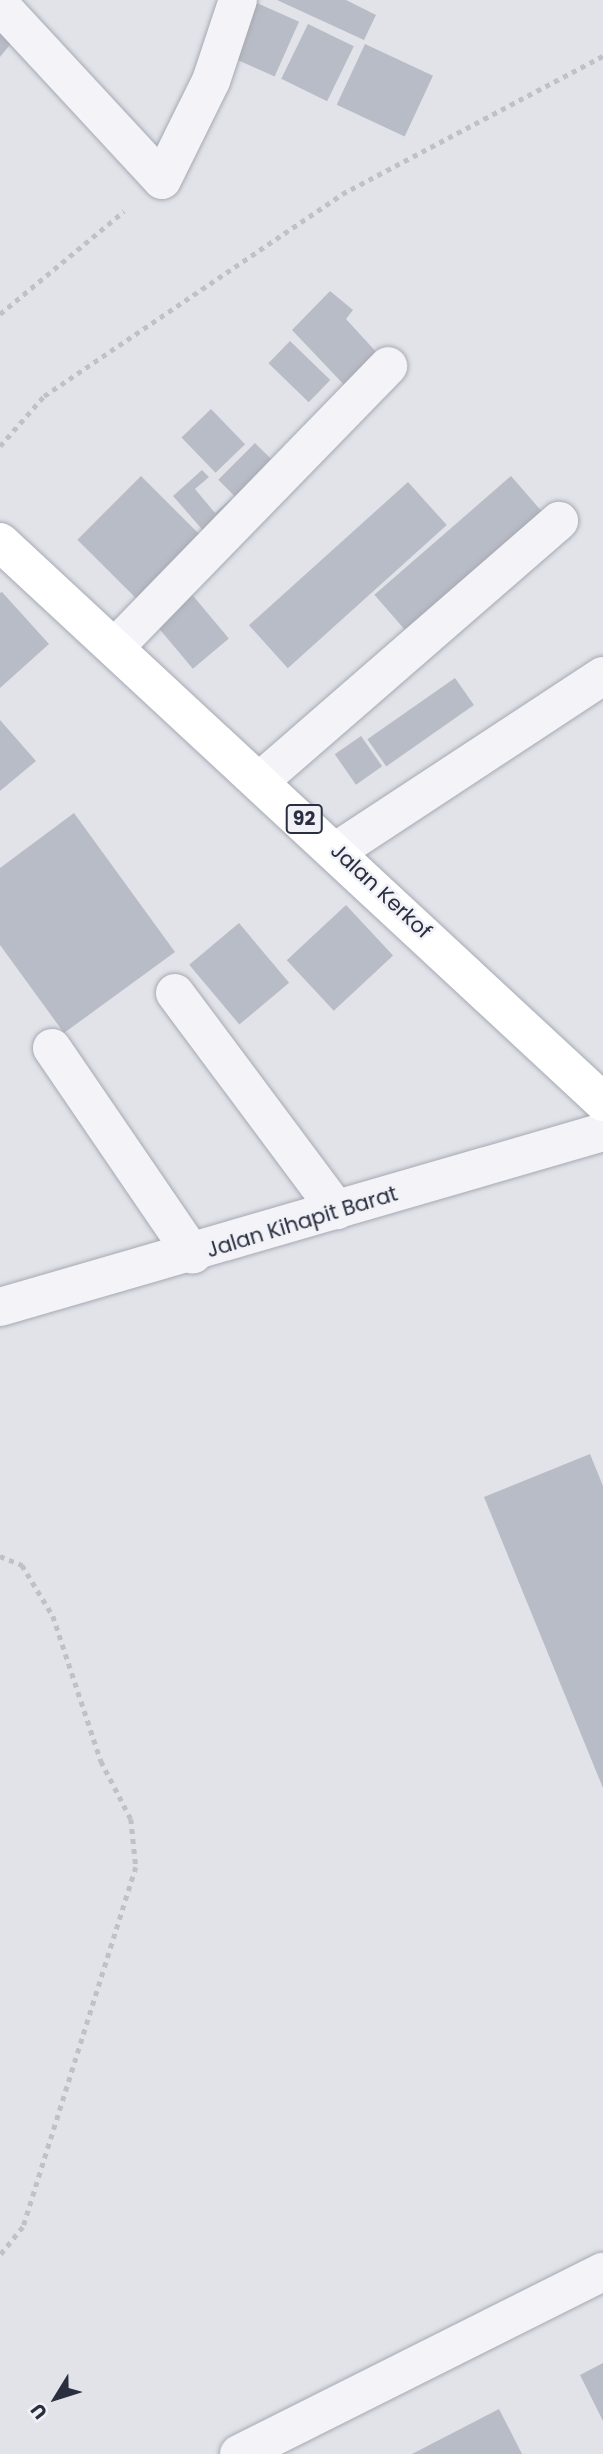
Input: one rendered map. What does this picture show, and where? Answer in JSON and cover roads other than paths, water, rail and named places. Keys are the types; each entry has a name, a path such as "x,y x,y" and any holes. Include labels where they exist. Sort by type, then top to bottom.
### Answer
{"main road":[{"name":"Jalan Kerkof","path":"0,542 117,645 338,849 603,1102"}],"street":[{"path":"0,5 162,180 211,81 238,0"},
{"path":"117,645 388,366"},
{"path":"261,780 558,521"},
{"path":"338,849 603,676"},
{"path":"175,993 337,1210"},
{"path":"52,1048 193,1255"},
{"name":"Jalan Kihapit Barat","path":"0,1307 193,1255 603,1132"},
{"path":"239,2454 603,2272"}]}
